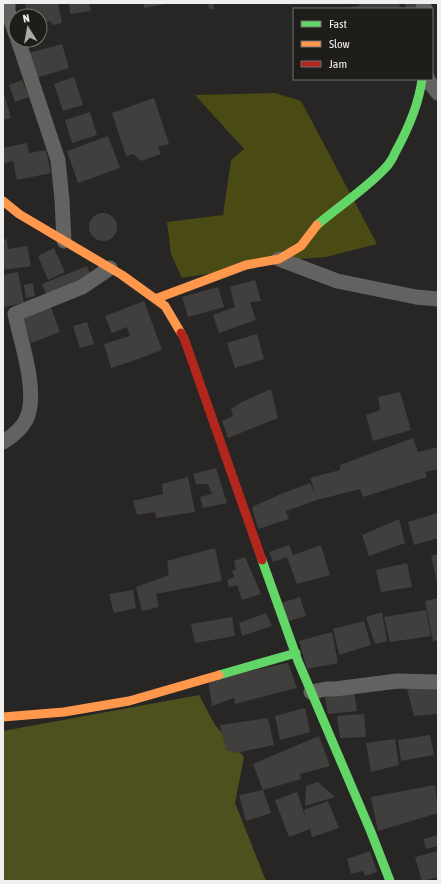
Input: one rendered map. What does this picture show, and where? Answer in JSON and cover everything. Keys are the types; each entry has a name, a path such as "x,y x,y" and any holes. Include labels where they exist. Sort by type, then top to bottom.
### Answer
{"street":[{"path":"21,48 58,160 64,241"},
{"path":"155,298 246,265 278,259 300,246 316,226 356,194 389,164 411,121 422,80"},
{"path":"428,80 438,93"},
{"path":"3,201 19,214 110,268 155,298 165,306 184,338 296,653 390,881"},
{"path":"3,219 19,214"},
{"path":"278,259 336,281 416,297 438,299"},
{"path":"3,442 19,429 28,416 31,397 28,370 15,314 82,287 110,268"},
{"path":"3,717 64,712 129,701 296,653"},
{"path":"311,692 397,681 438,682"}],"shaded area":[{"path":"275,93 301,101 377,244 326,257 299,259 182,278 171,254 167,222 223,215 231,160 244,149 195,95"},
{"path":"199,695 215,725 244,757 235,803 266,881 3,881 3,731"}],"building":[{"path":"25,3 58,3 62,23 52,25 51,21 48,22 48,8 26,8"},
{"path":"69,3 89,3 91,11 70,14"},
{"path":"144,3 164,3 165,4 144,8"},
{"path":"208,3 213,3 214,9 209,9"},
{"path":"359,3 399,3 400,8 350,8 359,6"},
{"path":"405,3 423,3 425,8 406,8"},
{"path":"62,44 69,68 36,78 29,53"},
{"path":"74,77 83,105 63,111 54,84"},
{"path":"22,80 29,97 15,102 9,85"},
{"path":"3,90 11,118 3,120"},
{"path":"154,98 169,144 158,147 161,154 141,161 133,154 126,156 112,113"},
{"path":"90,112 97,135 72,143 65,120"},
{"path":"108,136 120,168 78,183 67,151"},
{"path":"27,143 29,153 46,150 51,173 17,180 13,161 4,163 3,148"},
{"path":"103,213 113,217 117,227 113,237 103,241 93,237 89,227 93,217"},
{"path":"7,239 8,249 27,246 31,266 3,270 3,240"},
{"path":"54,248 65,272 48,280 38,256"},
{"path":"87,266 92,278 47,297 42,284"},
{"path":"18,272 24,303 3,307 3,275"},
{"path":"255,280 261,301 250,302 256,320 219,333 213,315 235,307 230,287"},
{"path":"33,283 35,296 26,298 24,285"},
{"path":"218,287 224,307 188,317 182,297"},
{"path":"144,301 162,350 111,368 104,344 130,336 127,327 112,333 105,316"},
{"path":"51,307 60,332 31,343 22,317"},
{"path":"87,322 94,344 80,348 73,326"},
{"path":"257,334 264,359 235,368 227,343"},
{"path":"271,389 278,418 228,438 222,421 233,416 231,409 244,401"},
{"path":"400,392 411,430 373,441 366,415 380,410 378,397"},
{"path":"413,438 418,452 438,447 438,469 425,472 427,477 363,497 360,489 317,500 286,511 289,519 258,529 252,507 310,483 316,496 310,478 340,470 340,465"},
{"path":"216,468 227,503 203,508 200,497 212,494 208,484 196,484 193,474"},
{"path":"188,477 195,512 156,518 155,512 137,515 133,501 163,494 162,484"},
{"path":"438,513 438,538 414,545 408,522"},
{"path":"399,519 405,543 369,556 362,535"},
{"path":"289,545 293,555 321,545 330,575 297,584 287,557 273,562 269,552"},
{"path":"215,548 222,581 156,594 159,607 142,611 136,587 169,575 167,561"},
{"path":"438,554 438,582 437,582 431,556"},
{"path":"245,557 261,594 242,600 237,585 229,587 227,580 234,577 232,571 236,569 234,561"},
{"path":"407,563 412,587 381,592 376,570"},
{"path":"133,590 136,608 114,613 109,594"},
{"path":"300,597 306,616 288,621 281,603"},
{"path":"438,598 438,640 433,641 425,601"},
{"path":"426,610 431,636 390,642 384,617"},
{"path":"382,612 387,641 375,644 366,617"},
{"path":"266,613 272,626 242,636 239,623"},
{"path":"232,617 235,636 195,643 191,624"},
{"path":"364,621 371,645 339,655 333,629"},
{"path":"332,632 338,663 307,669 299,641"},
{"path":"288,663 297,688 235,704 234,698 212,706 208,680"},
{"path":"406,685 438,686 438,714 414,716"},
{"path":"354,690 357,711 328,714 324,692"},
{"path":"305,708 310,732 280,740 275,716"},
{"path":"364,714 366,737 340,738 337,716"},
{"path":"268,718 274,745 236,753 226,750 220,725"},
{"path":"430,735 434,755 401,761 398,740"},
{"path":"319,736 330,766 300,774 301,779 263,790 253,764"},
{"path":"395,739 399,765 371,772 366,743"},
{"path":"318,782 335,797 305,806 306,786"},
{"path":"435,785 438,813 378,831 371,797"},
{"path":"263,790 271,813 246,821 239,795"},
{"path":"297,792 306,819 304,810 328,801 339,828 312,837 310,829 289,837 275,800"},
{"path":"438,835 438,846 426,849 423,839"},
{"path":"370,851 377,872 365,876 363,871 351,874 347,859"},
{"path":"438,851 438,877 422,881 415,857"}],"traffic: fast":[{"path":"317,225 372,181 389,163 405,134 418,98 422,80"},
{"path":"262,560 298,661 371,832 390,881"},
{"path":"219,675 296,653"}],"traffic: slow":[{"path":"3,201 19,214 122,275 165,306 181,333"},
{"path":"155,299 246,265 279,259 301,246 317,225"},
{"path":"3,717 64,712 129,701 219,675"}],"traffic: jam":[{"path":"181,333 262,560"}]}
